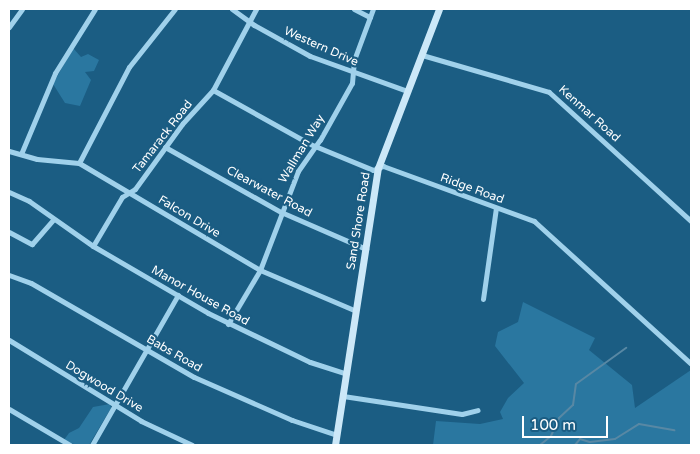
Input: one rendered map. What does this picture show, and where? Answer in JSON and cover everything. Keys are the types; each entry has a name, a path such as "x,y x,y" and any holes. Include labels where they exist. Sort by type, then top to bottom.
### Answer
{"street":[{"path":"9,27 22,9"},
{"path":"21,154 55,73 95,9"},
{"path":"79,164 129,67 175,9"},
{"name":"Western Drive","path":"232,9 248,21 292,47 354,73 407,91"},
{"name":"Tamarack Road","path":"93,246 122,197 135,189 165,147 213,90 228,66 248,21 256,9"},
{"path":"354,9 370,17"},
{"name":"Wallman Way","path":"228,324 260,270 298,171 316,146 352,83 354,60 373,9"},
{"name":"Sand Shore Road","path":"335,445 378,168 439,9"},
{"name":"Kenmar Road","path":"422,55 550,92 691,221"},
{"name":"Ridge Road","path":"213,90 316,146 373,170 383,166 538,224 691,364"},
{"name":"Clearwater Road","path":"165,147 281,212 366,249"},
{"name":"Falcon Drive","path":"9,151 79,164 260,270 356,311"},
{"name":"Manor House Road","path":"9,192 29,201 53,220 93,246 228,324 310,362 346,374"},
{"path":"483,299 496,208"},
{"path":"9,232 32,244 53,220"},
{"name":"Babs Road","path":"9,275 31,282 208,384 292,420 337,435"},
{"path":"92,445 178,295"},
{"name":"Dogwood Drive","path":"9,340 160,431 192,445"},
{"path":"343,396 462,414 478,410"},
{"path":"9,409 70,445"}],"shaded area":[{"path":"73,48 81,57 88,54 99,60 94,71 85,72 91,80 80,106 65,103 53,84"},
{"path":"523,302 595,338 589,350 632,385 635,408 691,370 691,445 433,445 436,421 480,424 503,419 500,412 508,398 524,383 495,346 498,332 518,322"},
{"path":"110,404 111,408 89,445 76,445 64,440 69,433 79,428 93,407"}],"waterway":[{"path":"540,445 551,436 559,418 573,405 576,384 626,348"},
{"path":"575,445 580,439 590,442 615,439 639,424 674,430"}]}
